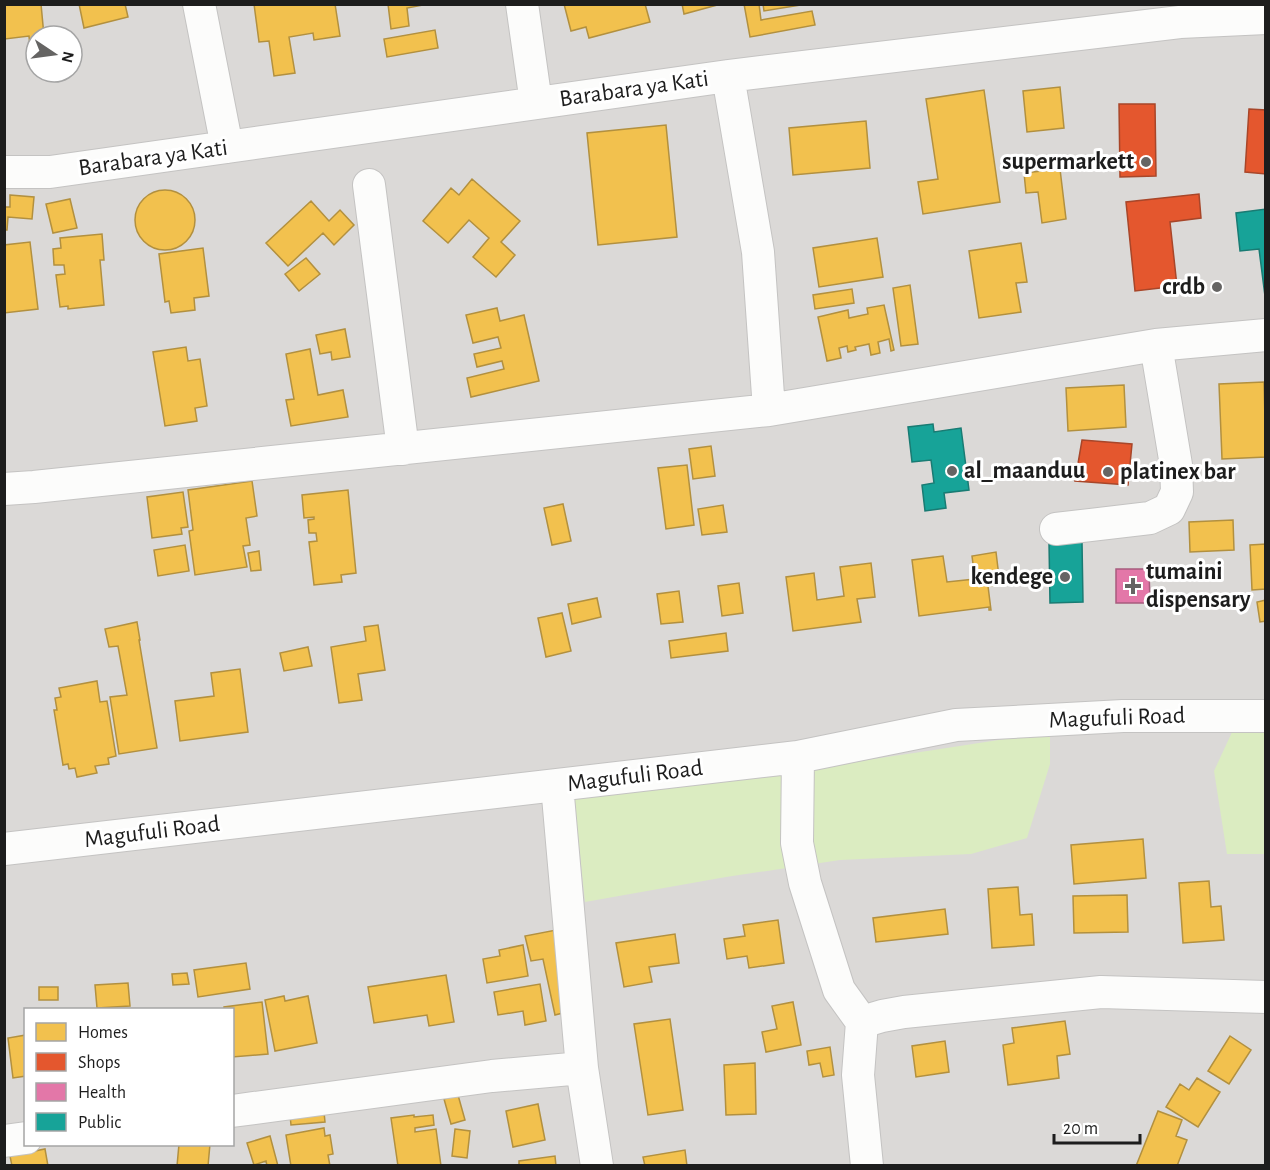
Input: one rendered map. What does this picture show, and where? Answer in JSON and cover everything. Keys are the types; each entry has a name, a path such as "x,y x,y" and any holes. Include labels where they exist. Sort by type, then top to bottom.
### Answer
{"street":[{"path":"199,4 227,147"},
{"path":"522,4 536,103"},
{"name":"Barabara ya Kati","path":"4,172 50,172 1178,13 1266,18"},
{"path":"728,76 758,252 769,410"},
{"path":"369,185 403,448"},
{"path":"4,489 769,410 1156,345 1266,335"},
{"path":"1056,529 1150,518 1169,509 1177,492 1176,465 1156,345"},
{"name":"Magufuli Road","path":"4,849 798,757 956,725 1123,716 1266,716"},
{"path":"798,757 797,843 805,883 839,990 862,1022 858,1075 867,1166"},
{"path":"557,785 582,1068 597,1166"},
{"path":"862,1022 904,1012 1101,992 1266,997"},
{"path":"234,1111 492,1076 582,1068"},
{"path":"4,1141 24,1138"}],"shaded area":[{"path":"5,5 1265,5 1265,1165 5,1165"}],"green space":[{"path":"1265,729 1265,854 1227,854 1214,771 1233,730"},
{"path":"1050,732 1050,764 1027,838 971,854 840,860 585,902 574,798 753,776"}],"building: Homes":[{"path":"4,4 41,4 43,24 24,24 24,37 5,39"},
{"path":"79,4 125,4 128,17 84,28"},
{"path":"254,4 335,4 340,36 314,40 313,33 289,37 295,73 274,76 269,41 259,42"},
{"path":"388,4 428,4 407,8 409,26 391,29"},
{"path":"564,4 645,4 650,22 589,38 586,27 571,31"},
{"path":"682,4 721,4 684,14"},
{"path":"744,4 759,4 761,20 812,11 815,25 750,37"},
{"path":"763,4 800,4 800,5 764,11"},
{"path":"435,30 438,48 387,57 384,39"},
{"path":"1060,87 1064,128 1027,132 1023,91"},
{"path":"984,90 1000,202 923,214 918,182 938,179 926,99"},
{"path":"866,121 870,168 793,175 789,128"},
{"path":"666,125 677,237 598,245 587,133"},
{"path":"1060,169 1066,219 1042,223 1038,192 1026,193 1024,173"},
{"path":"472,179 520,221 501,242 515,255 496,277 473,257 489,238 469,220 448,243 423,221 451,188 459,195"},
{"path":"159,190 171,190 182,195 190,203 195,220 193,232 182,245 171,250 159,250 148,245 140,237 135,226 135,214 140,203 148,195"},
{"path":"10,195 34,197 32,219 8,217 7,230 4,230 4,207 10,207"},
{"path":"70,199 77,228 53,233 46,204"},
{"path":"311,201 329,221 340,210 354,225 334,245 323,233 288,266 266,243"},
{"path":"102,234 104,260 100,260 104,305 68,309 68,306 60,307 56,275 65,274 64,265 54,265 53,249 61,248 60,238"},
{"path":"877,238 883,277 819,287 813,248"},
{"path":"30,242 38,309 4,313 4,245"},
{"path":"1021,243 1027,282 1016,283 1021,312 979,318 969,251"},
{"path":"203,248 209,296 194,298 195,310 171,313 169,301 165,302 159,254"},
{"path":"306,258 320,274 299,291 285,274"},
{"path":"910,285 918,344 901,346 893,288"},
{"path":"852,289 854,303 815,309 813,295"},
{"path":"884,305 894,350 891,351 889,339 878,342 880,353 871,355 869,344 855,347 856,350 848,352 847,346 839,348 841,358 827,361 818,317 848,310 849,318 868,314 867,308"},
{"path":"497,308 500,321 524,315 539,381 471,397 467,378 504,369 502,361 477,367 474,354 501,348 498,337 473,343 466,315"},
{"path":"345,329 350,357 332,360 331,352 320,354 316,335"},
{"path":"186,347 188,361 200,359 207,406 195,408 197,421 165,426 153,352"},
{"path":"310,349 318,395 343,390 348,417 291,426 286,400 294,399 286,354"},
{"path":"1264,382 1266,457 1222,459 1219,384"},
{"path":"1124,385 1126,427 1068,431 1066,388"},
{"path":"711,446 715,476 693,479 689,449"},
{"path":"687,465 694,525 666,529 658,468"},
{"path":"252,481 257,516 246,518 250,545 243,546 247,567 195,575 189,531 193,530 188,490"},
{"path":"348,490 356,573 341,575 342,582 314,585 309,542 317,541 316,533 309,533 308,520 314,517 304,518 302,495"},
{"path":"183,492 188,527 181,528 182,534 152,538 147,497"},
{"path":"563,504 571,541 552,545 544,508"},
{"path":"723,505 727,532 702,535 698,509"},
{"path":"1233,520 1234,550 1190,552 1189,522"},
{"path":"1266,544 1266,589 1252,590 1250,545"},
{"path":"185,545 189,571 158,576 154,550"},
{"path":"259,551 261,570 251,571 248,553"},
{"path":"996,552 1000,585 988,586 991,610 989,607 919,616 912,560 943,556 947,582 975,579 972,556"},
{"path":"871,563 875,597 857,599 861,622 793,631 786,577 814,573 817,600 844,596 840,567"},
{"path":"739,583 743,613 722,616 718,586"},
{"path":"679,591 683,622 661,624 657,594"},
{"path":"597,598 601,617 572,624 568,604"},
{"path":"1266,600 1266,621 1260,622 1257,602"},
{"path":"562,613 571,651 546,657 538,618"},
{"path":"137,622 157,748 119,754 110,697 127,695 118,646 109,647 105,629"},
{"path":"378,625 385,670 358,674 362,700 339,703 331,647 366,641 364,627"},
{"path":"726,633 728,651 671,658 669,641"},
{"path":"308,647 312,666 284,671 280,653"},
{"path":"240,669 248,732 180,741 175,701 214,696 211,673"},
{"path":"97,681 100,702 107,701 116,756 108,758 109,764 95,766 97,773 77,777 75,768 69,769 68,764 63,765 54,710 57,710 55,698 61,697 59,688"},
{"path":"1143,839 1146,878 1074,884 1071,845"},
{"path":"1209,881 1211,907 1221,906 1224,940 1183,943 1179,883"},
{"path":"1018,887 1020,915 1032,914 1034,945 992,948 988,889"},
{"path":"1127,895 1128,932 1074,933 1073,896"},
{"path":"945,909 948,934 876,942 873,918"},
{"path":"778,920 784,963 749,968 747,956 727,959 724,939 745,936 743,925"},
{"path":"556,930 574,1010 555,1015 543,959 531,961 525,936"},
{"path":"675,934 679,963 649,967 652,982 624,987 616,943"},
{"path":"523,945 528,976 487,983 483,959 500,956 499,950"},
{"path":"246,963 250,989 198,997 194,970"},
{"path":"187,973 189,984 173,985 172,974"},
{"path":"446,975 454,1022 429,1026 427,1015 374,1023 368,987"},
{"path":"128,983 130,1006 97,1008 95,985"},
{"path":"540,984 546,1021 525,1025 523,1011 498,1015 494,992"},
{"path":"39,987 58,987 58,1000 39,1000"},
{"path":"284,996 285,1001 308,996 317,1043 275,1051 265,1000"},
{"path":"262,1002 268,1054 234,1057 234,1008 224,1007"},
{"path":"793,1002 801,1045 766,1052 762,1032 777,1029 772,1006"},
{"path":"670,1019 683,1110 648,1115 634,1024"},
{"path":"1065,1021 1070,1054 1057,1056 1059,1078 1008,1085 1003,1045 1014,1043 1012,1028"},
{"path":"24,1035 24,1076 13,1078 8,1038"},
{"path":"1230,1036 1251,1050 1229,1084 1208,1071"},
{"path":"945,1041 949,1072 916,1077 912,1046"},
{"path":"830,1047 834,1075 823,1077 820,1063 809,1065 807,1051"},
{"path":"755,1063 756,1114 726,1115 724,1065"},
{"path":"1197,1078 1220,1092 1198,1127 1166,1107 1180,1084 1189,1090"},
{"path":"458,1095 465,1120 451,1124 444,1099"},
{"path":"538,1104 545,1140 513,1147 506,1111"},
{"path":"1158,1111 1182,1120 1176,1136 1187,1140 1177,1166 1136,1166"},
{"path":"324,1112 325,1122 291,1125 290,1115"},
{"path":"414,1115 414,1117 433,1115 434,1125 415,1128 415,1132 436,1129 441,1166 398,1166 391,1118"},
{"path":"324,1128 325,1136 330,1135 333,1154 328,1155 330,1166 291,1166 286,1135"},
{"path":"455,1129 470,1131 467,1158 452,1156"},
{"path":"270,1136 278,1166 267,1166 266,1161 254,1165 247,1143"},
{"path":"179,1146 210,1146 208,1166 177,1166"},
{"path":"45,1149 48,1166 12,1166 10,1156"},
{"path":"685,1150 687,1166 645,1166 643,1157"},
{"path":"555,1156 556,1166 519,1166 519,1161"}],"building: Shops":[{"path":"1119,104 1155,104 1156,176 1120,177"},
{"path":"1249,109 1266,110 1266,174 1245,172"},
{"path":"1199,194 1201,218 1170,222 1177,286 1135,291 1126,202"},
{"path":"1082,440 1132,444 1128,485 1075,481"}],"building: Health":[{"name":"tumaini dispensary","path":"1116,569 1149,569 1150,603 1116,603"}],"building: Public":[{"path":"1266,209 1266,304 1259,249 1240,251 1236,213"},
{"path":"933,424 934,432 961,428 969,490 944,493 946,508 925,511 922,485 934,483 931,460 912,462 908,427"},
{"path":"1049,542 1082,542 1083,602 1050,603"}],"place":[{"name":"supermarkett","path":"1146,162"},
{"name":"crdb","path":"1217,287"},
{"name":"al_maanduu","path":"952,471"},
{"name":"platinex bar","path":"1108,472"},
{"name":"kendege","path":"1065,577"},
{"name":"tumaini dispensary","path":"1133,586"}]}
